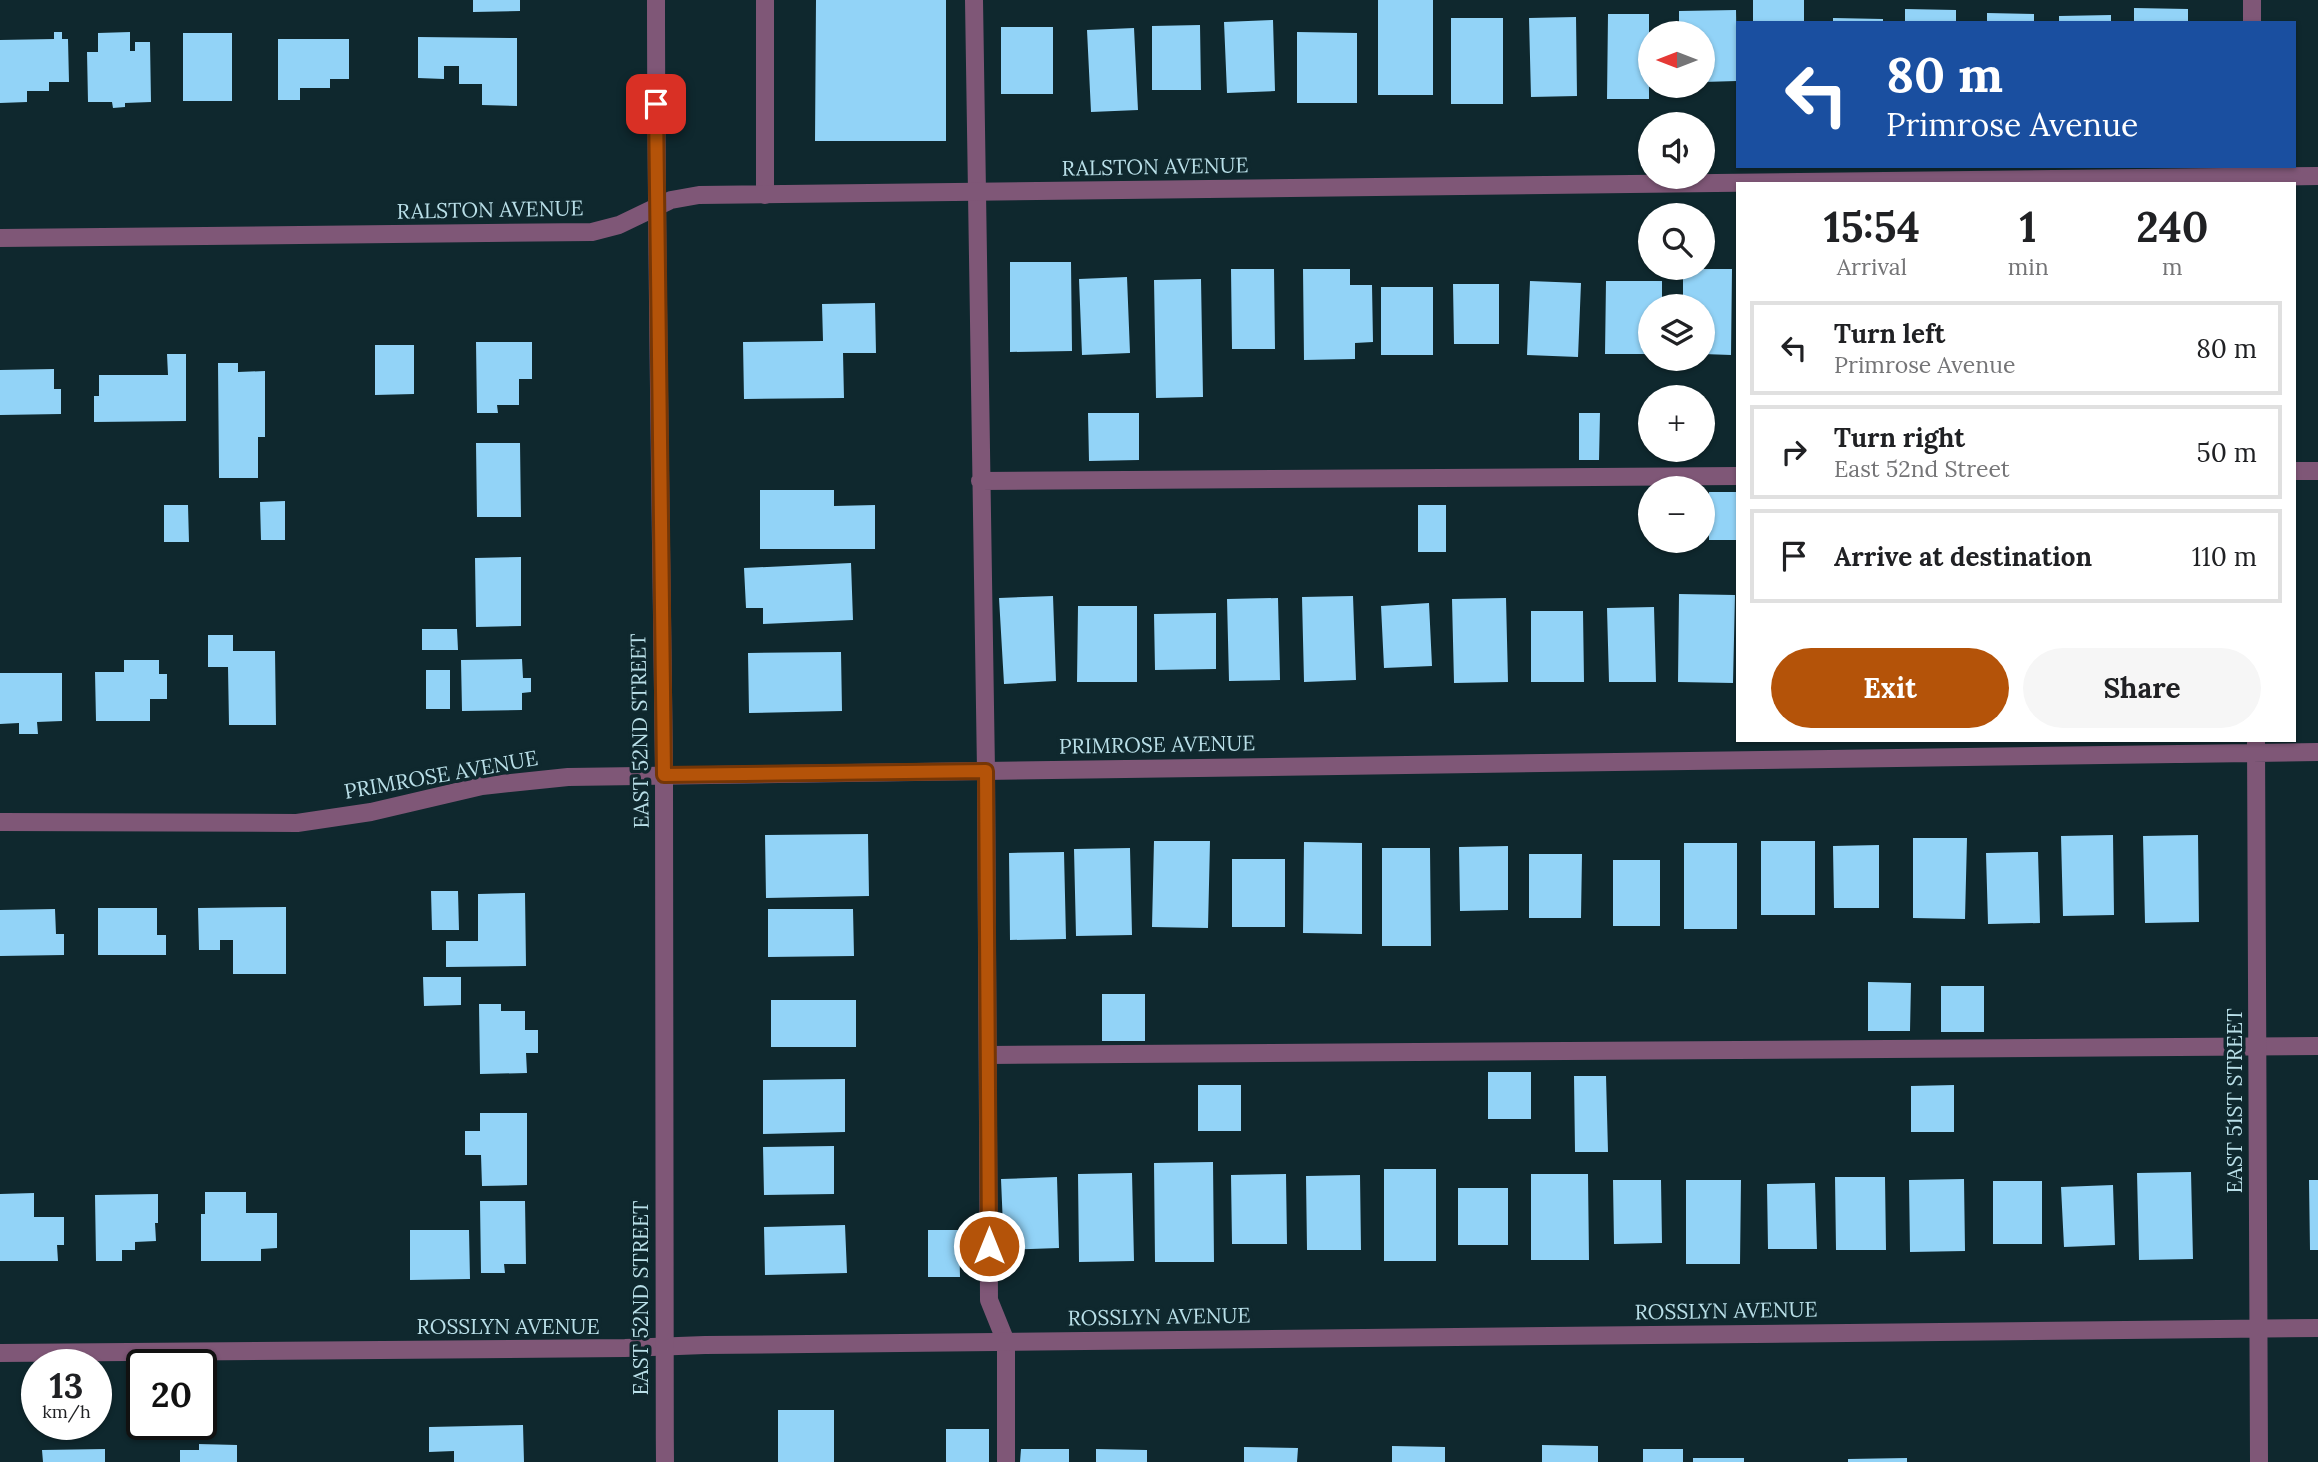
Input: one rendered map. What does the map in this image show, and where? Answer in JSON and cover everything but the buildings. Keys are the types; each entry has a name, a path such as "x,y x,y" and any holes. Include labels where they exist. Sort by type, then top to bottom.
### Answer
{"street":[{"name":"EAST 52ND STREET","path":"656,0 656,209 664,775 665,1462"},
{"path":"765,0 765,195"},
{"path":"974,0 986,771 989,1300 1006,1342 1006,1462"},
{"path":"2252,0 2252,21"},
{"name":"RALSTON AVENUE","path":"1774,182 2318,176"},
{"name":"RALSTON AVENUE","path":"0,238 592,232 619,225 671,200 699,195 1736,182"},
{"path":"2296,471 2318,471"},
{"path":"980,481 1736,475"},
{"name":"PRIMROSE AVENUE","path":"0,822 297,823 370,812 509,782 568,777 2256,746 2318,752"},
{"name":"EAST 51ST STREET","path":"2256,746 2259,1462"},
{"path":"988,1055 2318,1046"},
{"name":"ROSSLYN AVENUE","path":"0,1353 663,1348 705,1345 2318,1328"}],"route":[{"path":"656,104 664,775 986,771 989,1246"}]}
